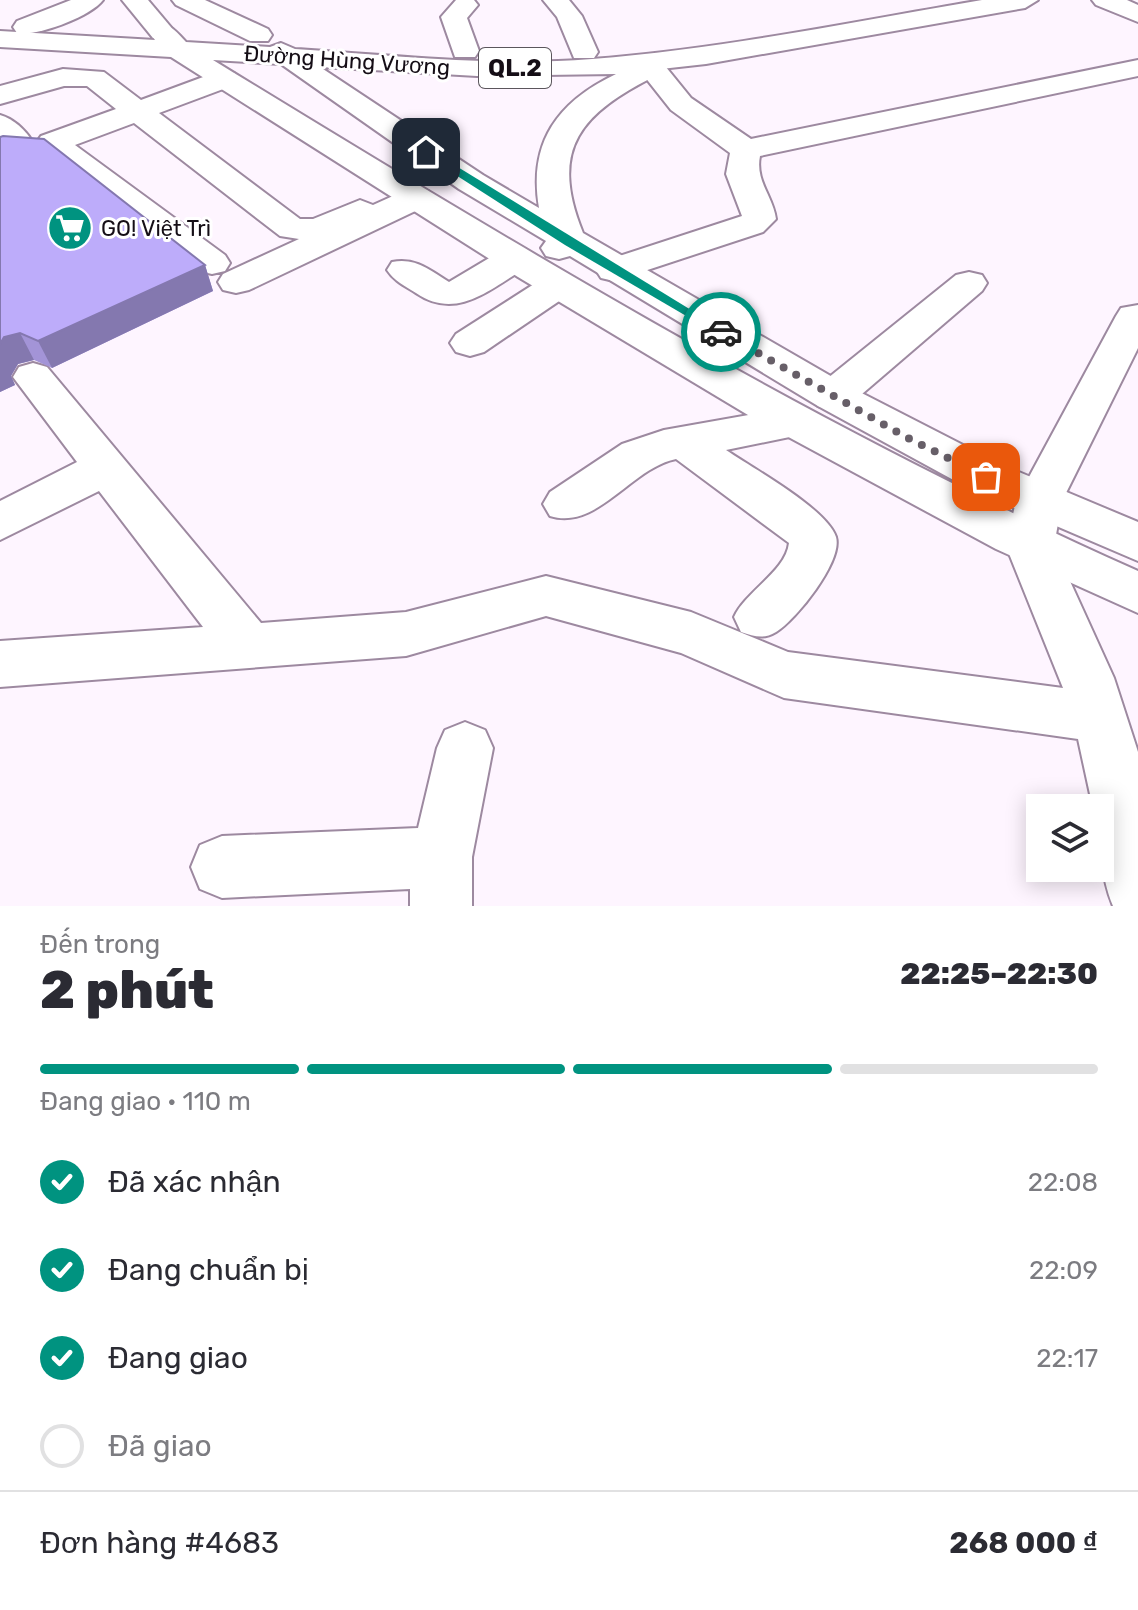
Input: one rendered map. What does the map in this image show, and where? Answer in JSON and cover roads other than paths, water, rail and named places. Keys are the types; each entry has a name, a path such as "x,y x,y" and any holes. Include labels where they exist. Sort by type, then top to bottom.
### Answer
{"main road":[{"path":"13,26 60,16 90,0"},
{"path":"135,0 170,42 224,79 558,285 876,469 1034,524 1138,542"},
{"path":"185,0 272,44 336,92 569,243 906,437 1138,593"},
{"path":"556,0 569,16 584,52"},
{"name":"Đường Hùng Vương","path":"0,39 86,45 170,42 584,52 657,59 698,44 950,0"},
{"name":"Đường Hùng Vương","path":"272,44 505,68 589,68 1025,0"},
{"path":"1105,0 1138,14"},
{"path":"465,5 454,17 465,51"},
{"name":"Đường Hùng Vương","path":"13,26 170,42"},
{"path":"0,80 53,63 86,45"},
{"path":"569,243 553,204 549,183 557,139 573,116 595,97 657,59 681,104 746,150 1138,68"},
{"path":"0,95 63,77 94,78 292,229 319,229 360,210"},
{"path":"6,138 52,143 224,79"},
{"path":"35,84 88,129"},
{"path":"52,143 224,272 416,198"},
{"path":"614,270 751,225 759,219 759,210 741,179 746,150"},
{"path":"405,270 442,294 453,295 520,262 569,243"},
{"path":"833,396 969,283"},
{"path":"470,343 558,285"},
{"path":"1135,316 1034,524 1130,804 1138,892"},
{"path":"33,377 108,466 248,645"},
{"path":"566,504 638,455 683,442 794,422"},
{"path":"683,442 804,528 813,539 811,561 759,617"},
{"path":"0,522 108,466"},
{"path":"0,664 406,634 546,596 691,634 784,675 1099,717"},
{"path":"222,867 441,882 465,748"}],"place":[{"name":"GO! Việt Trì","path":"70,228"}]}
